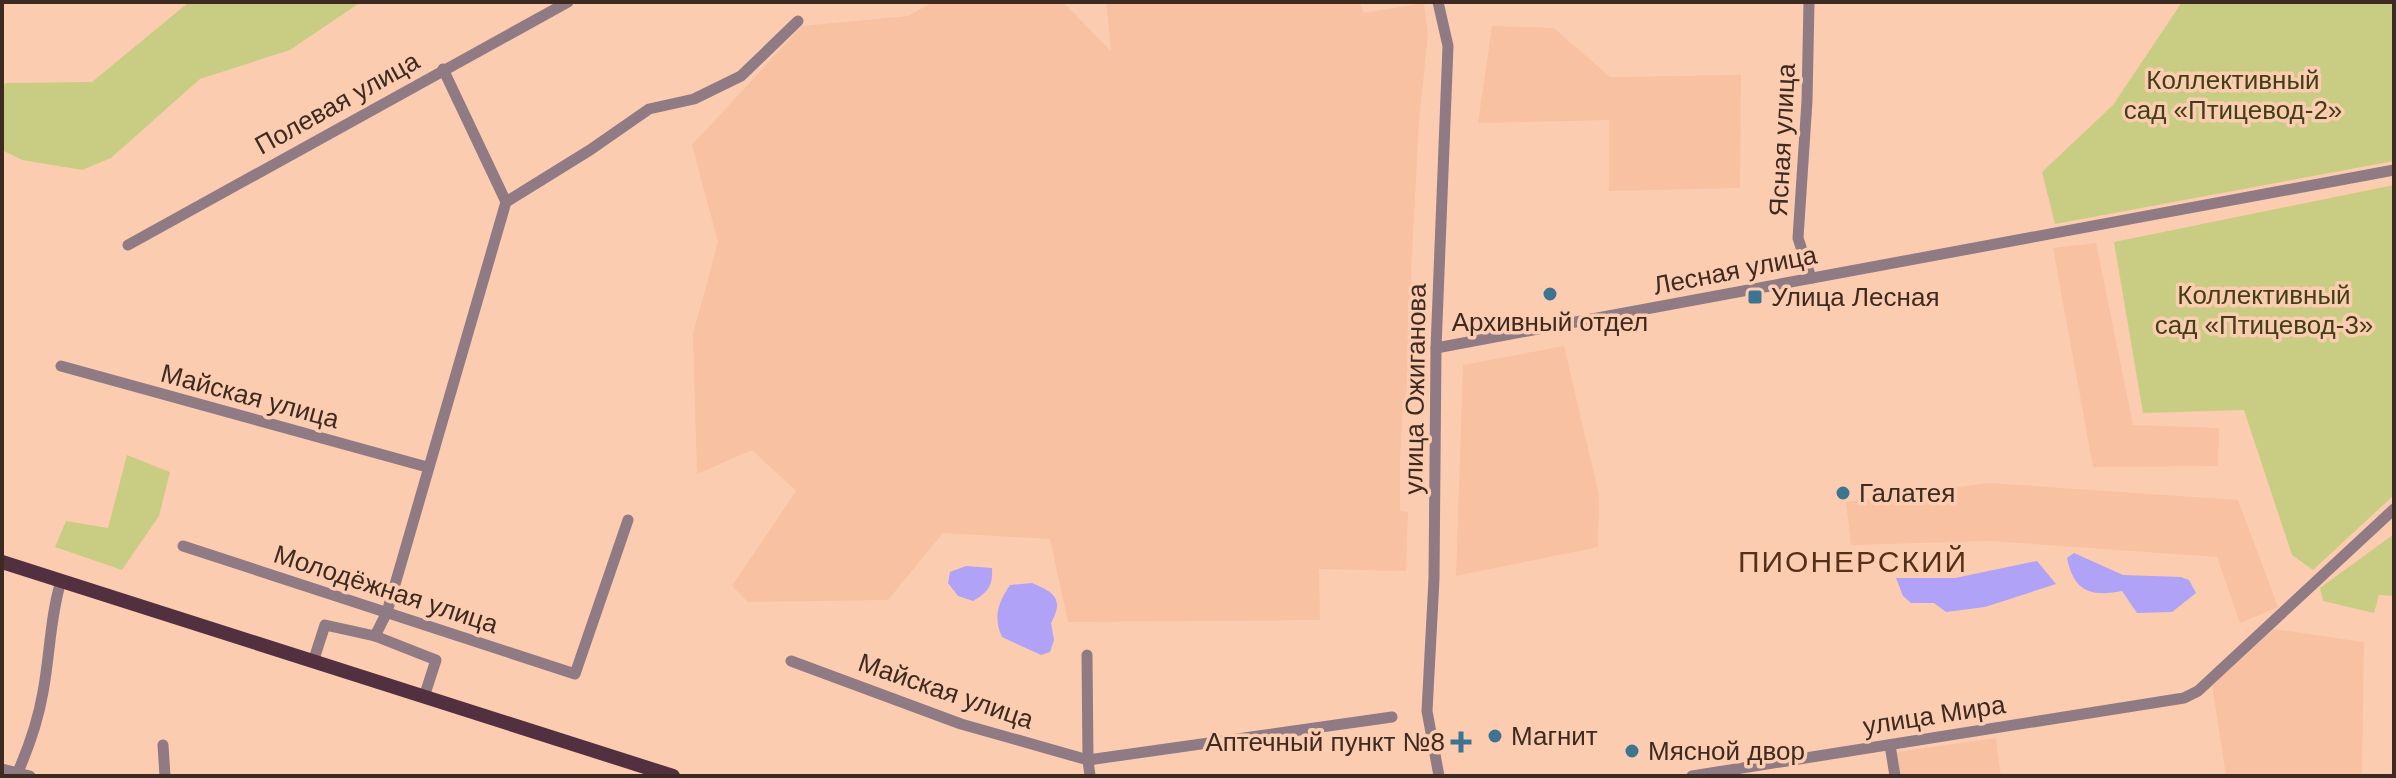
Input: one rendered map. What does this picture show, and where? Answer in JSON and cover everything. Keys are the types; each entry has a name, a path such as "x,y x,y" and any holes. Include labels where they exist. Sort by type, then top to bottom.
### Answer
{"main road":[{"path":"2,562 673,776"}],"street":[{"name":"Полевая улица","path":"128,245 568,2"},
{"name":"улица Ожиганова","path":"1438,2 1448,46 1436,348 1434,579 1427,711 1439,776"},
{"name":"Ясная улица","path":"1809,2 1807,101 1798,238 1811,278"},
{"path":"506,202 649,109 694,99 741,76 798,21"},
{"path":"375,636 387,612 506,202 443,69"},
{"name":"Лесная улица","path":"1436,348 2394,170"},
{"name":"Майская улица","path":"61,366 427,467"},
{"name":"улица Мира","path":"1692,776 2184,698 2198,691 2394,509"},
{"name":"Молодёжная улица","path":"183,546 575,674 628,520"},
{"path":"17,774 32,740 44,691 61,581"},
{"path":"313,662 325,625 375,636 436,660 424,697"},
{"path":"1087,655 1090,776"},
{"name":"Майская улица","path":"791,661 961,724 1088,760"},
{"path":"1088,760 1392,717"},
{"path":"163,745 165,776"},
{"path":"1890,745 1895,776"},
{"path":"2,769 30,776"}],"shaded area":[{"path":"933,2 1063,2 1111,51 1106,2 1359,2 1364,13 1424,3 1428,35 1419,121 1411,275 1413,365 1403,406 1400,460 1400,511 1408,512 1406,571 1319,569 1320,620 1068,622 1050,539 943,533 888,600 748,602 732,586 796,491 752,450 697,474 693,334 718,242 692,145 802,26 908,16"},
{"path":"1492,26 1554,28 1610,77 1741,75 1740,188 1609,191 1609,120 1478,123"},
{"path":"2096,243 2133,425 2219,428 2218,466 2093,467 2053,248"},
{"path":"1564,346 1599,495 1598,547 1456,576 1463,365"},
{"path":"1989,483 2238,500 2278,607 2240,623 2217,557 1991,541 1851,545 1846,502"},
{"path":"2074,553 2123,575 2181,577 2189,580 2196,593 2172,612 2137,613 2122,591 2093,592 2079,585 2067,558"},
{"path":"2037,561 2056,584 1985,607 1946,612 1934,603 1911,603 1903,596 1896,578 1955,578"},
{"path":"966,566 992,568 988,588 973,601 958,596 948,583 950,572"},
{"path":"1032,583 1051,593 1057,602 1051,623 1054,640 1050,652 1041,655 1002,637 997,617 1002,598 1010,585"},
{"path":"2274,629 2364,642 2362,776 2226,776 2212,685"},
{"path":"1996,738 2001,776 1900,776 1897,752"}],"green space":[{"path":"189,2 361,2 290,50 200,79 111,158 82,170 22,160 2,150 2,85 92,82"},
{"name":"Коллективный сад «Птицевод-2»","path":"2182,2 2394,2 2394,161 2055,224 2042,172 2113,105"},
{"name":"Коллективный сад «Птицевод-3»","path":"2394,185 2394,495 2313,570 2292,555 2244,410 2143,413 2114,242"},
{"path":"127,455 170,472 159,516 122,570 55,547 66,521 108,528"},
{"path":"2394,534 2394,596 2379,595 2374,613 2323,601 2320,588"}],"place":[{"name":"Архивный отдел","path":"1550,294"},
{"name":"Улица Лесная","path":"1755,297"},
{"name":"Галатея","path":"1843,493"},
{"name":"Магнит","path":"1495,736"},
{"name":"Аптечный пункт №8","path":"1461,742"},
{"name":"Мясной двор","path":"1632,751"}],"district":[{"name":"ПИОНЕРСКИЙ","path":"1853,561"}]}
